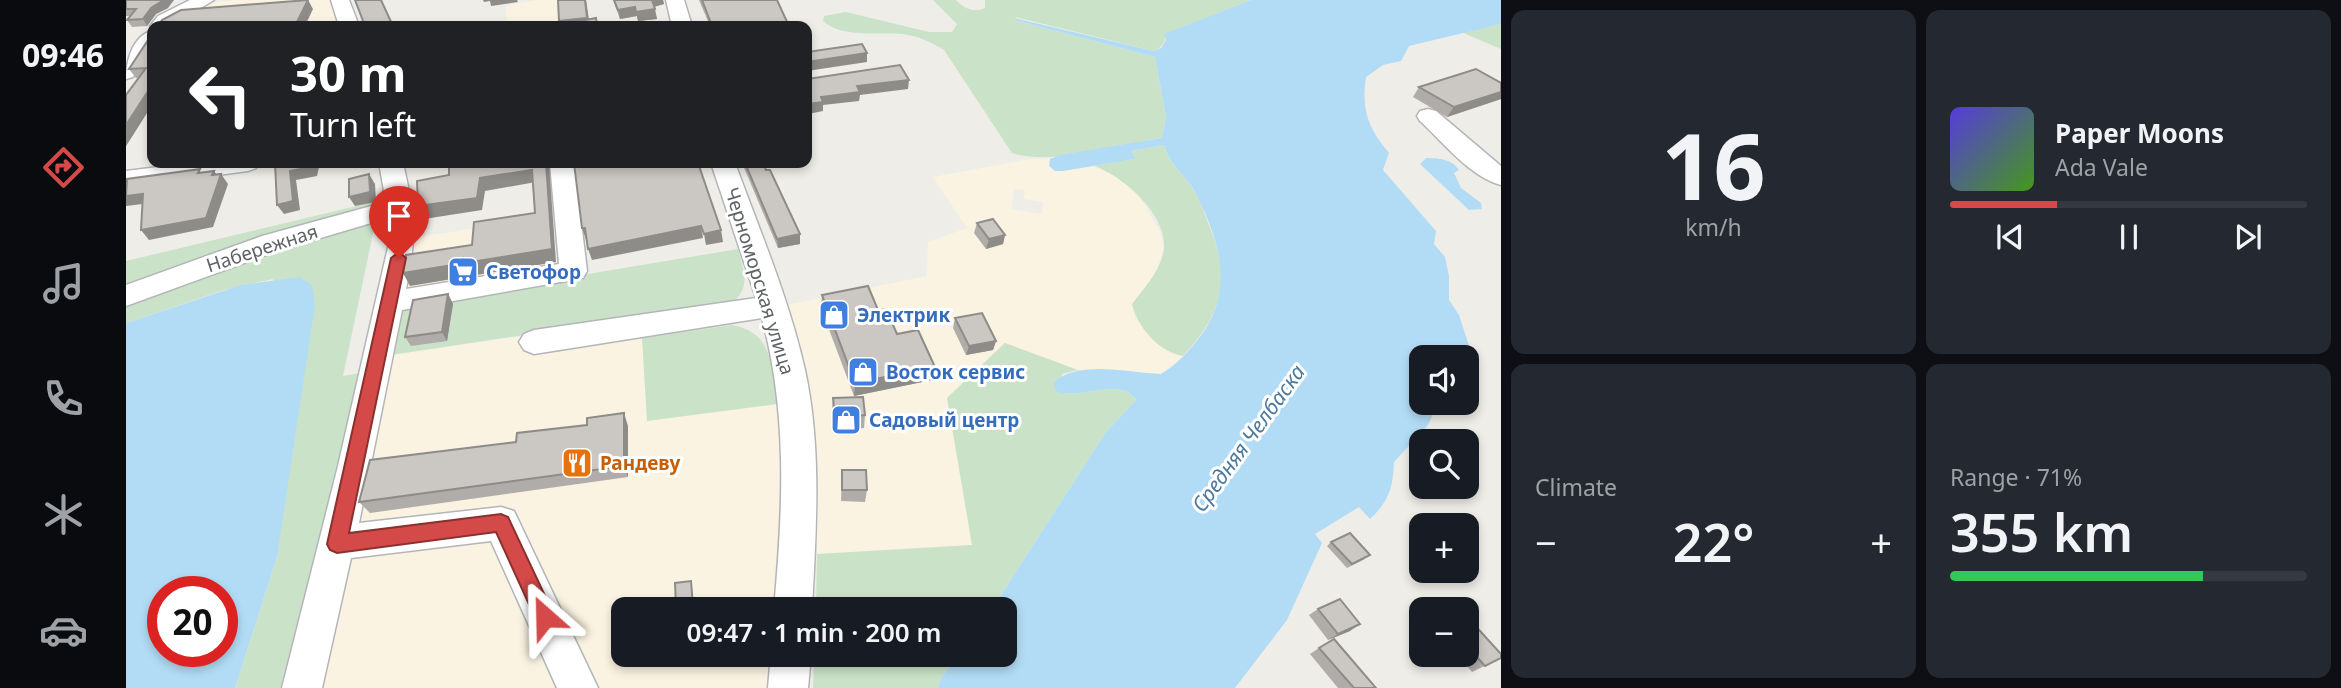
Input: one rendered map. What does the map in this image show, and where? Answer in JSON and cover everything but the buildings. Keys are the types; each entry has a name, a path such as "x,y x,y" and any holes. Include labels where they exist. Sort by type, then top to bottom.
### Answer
{"street":[{"path":"164,21 205,0"},
{"path":"341,0 347,21"},
{"path":"675,0 681,21"},
{"path":"126,73 147,44"},
{"path":"1428,116 1474,158 1501,177"},
{"path":"126,179 210,168"},
{"path":"302,688 337,544 402,243 400,206 392,168"},
{"path":"389,302 573,271 563,168"},
{"name":"Черноморская улица","path":"725,168 772,306 787,361 799,448 799,514 794,597"},
{"name":"Набережная","path":"126,296 271,243 400,206"},
{"path":"534,342 772,306"},
{"path":"337,544 501,523 578,688"},
{"path":"788,688 790,667"}],"shaded area":[{"path":"236,0 332,0 338,21 175,21 204,3"},
{"path":"537,0 586,0 589,21 507,21 506,6"},
{"path":"1030,159 1050,159 1049,166 1055,171 1094,166 1123,180 1138,193 1161,234 1164,248 1155,275 1132,304 1135,318 1171,353 1183,356 1161,374 1078,370 1004,343 947,398 972,545 817,554 812,453 786,305 927,276 928,242 967,228 933,177","holes":["1014,189 1025,190 1024,199 1043,202 1042,214 1011,209"]},
{"path":"535,219 538,283 402,305 412,238"},
{"path":"641,319 647,420 778,404 785,435 779,597 611,597 611,667 775,667 773,688 316,688 391,355"}],"green space":[{"path":"933,0 956,0 966,8 977,10 985,8 985,0 1251,0 1165,34 1163,44 1154,51 1015,17 1018,21 1155,57 1166,117 1162,138 1086,153 1046,157 1012,153 944,50 914,36 850,32 823,21 824,16 846,12 929,32 952,32 957,24"},
{"path":"1501,24 1501,49 1461,32"},
{"path":"1164,145 1172,163 1198,197 1220,261 1220,294 1215,310 1197,340 1183,356 1166,350 1151,338 1139,322 1132,304 1151,279 1162,257 1163,236 1158,223 1151,210 1130,187 1094,166 1134,159 1131,151"},
{"path":"390,198 394,221 375,224 343,376 366,372 288,688 235,688 277,557 273,279 224,290 126,323 126,261"},
{"path":"738,249 744,272 744,286 730,304 391,355 402,305"},
{"path":"732,325 746,329 764,344 772,365 778,404 647,421 642,338"},
{"path":"1005,343 1078,370 1062,374 1058,392 1068,394 1111,389 1129,393 1136,400 1106,432 1000,597 816,597 817,554 972,545 947,398"},
{"path":"814,667 949,667 938,688 813,688"}],"water":[{"name":"Средняя Челбаска","path":"1251,0 1501,0 1501,24 1409,46 1401,61 1383,65 1366,77 1368,118 1389,153 1383,170 1436,231 1434,244 1445,257 1449,276 1449,300 1459,315 1469,345 1409,345 1409,415 1433,415 1428,425 1424,429 1409,429 1409,446 1394,462 1389,494 1370,519 1359,507 1315,534 1322,543 1287,620 1235,688 938,688 949,667 1017,667 1017,597 1000,597 1106,432 1136,400 1121,390 1067,394 1057,392 1053,383 1076,371 1090,369 1161,374 1190,349 1205,330 1219,293 1219,254 1206,215 1196,194 1170,159 1164,145 1131,151 1135,159 1063,171 1055,171 1049,166 1050,159 1060,155 1162,138 1166,117 1155,57 1014,18 1154,51 1161,48 1166,40 1164,34"},
{"path":"1426,158 1453,163 1459,170 1454,173 1461,188 1481,203 1482,209 1469,210 1420,164"},
{"path":"300,277 312,285 315,305 277,557 235,688 126,688 126,323 241,285"}],"place":[{"name":"Светофор","path":"463,272"},
{"name":"Электрик","path":"834,315"},
{"name":"Восток сервис","path":"863,372"},
{"name":"Садовый центр","path":"846,420"},
{"name":"Рандеву","path":"577,463"}],"route":[{"path":"399,258 337,544 501,523 545,617"}]}
